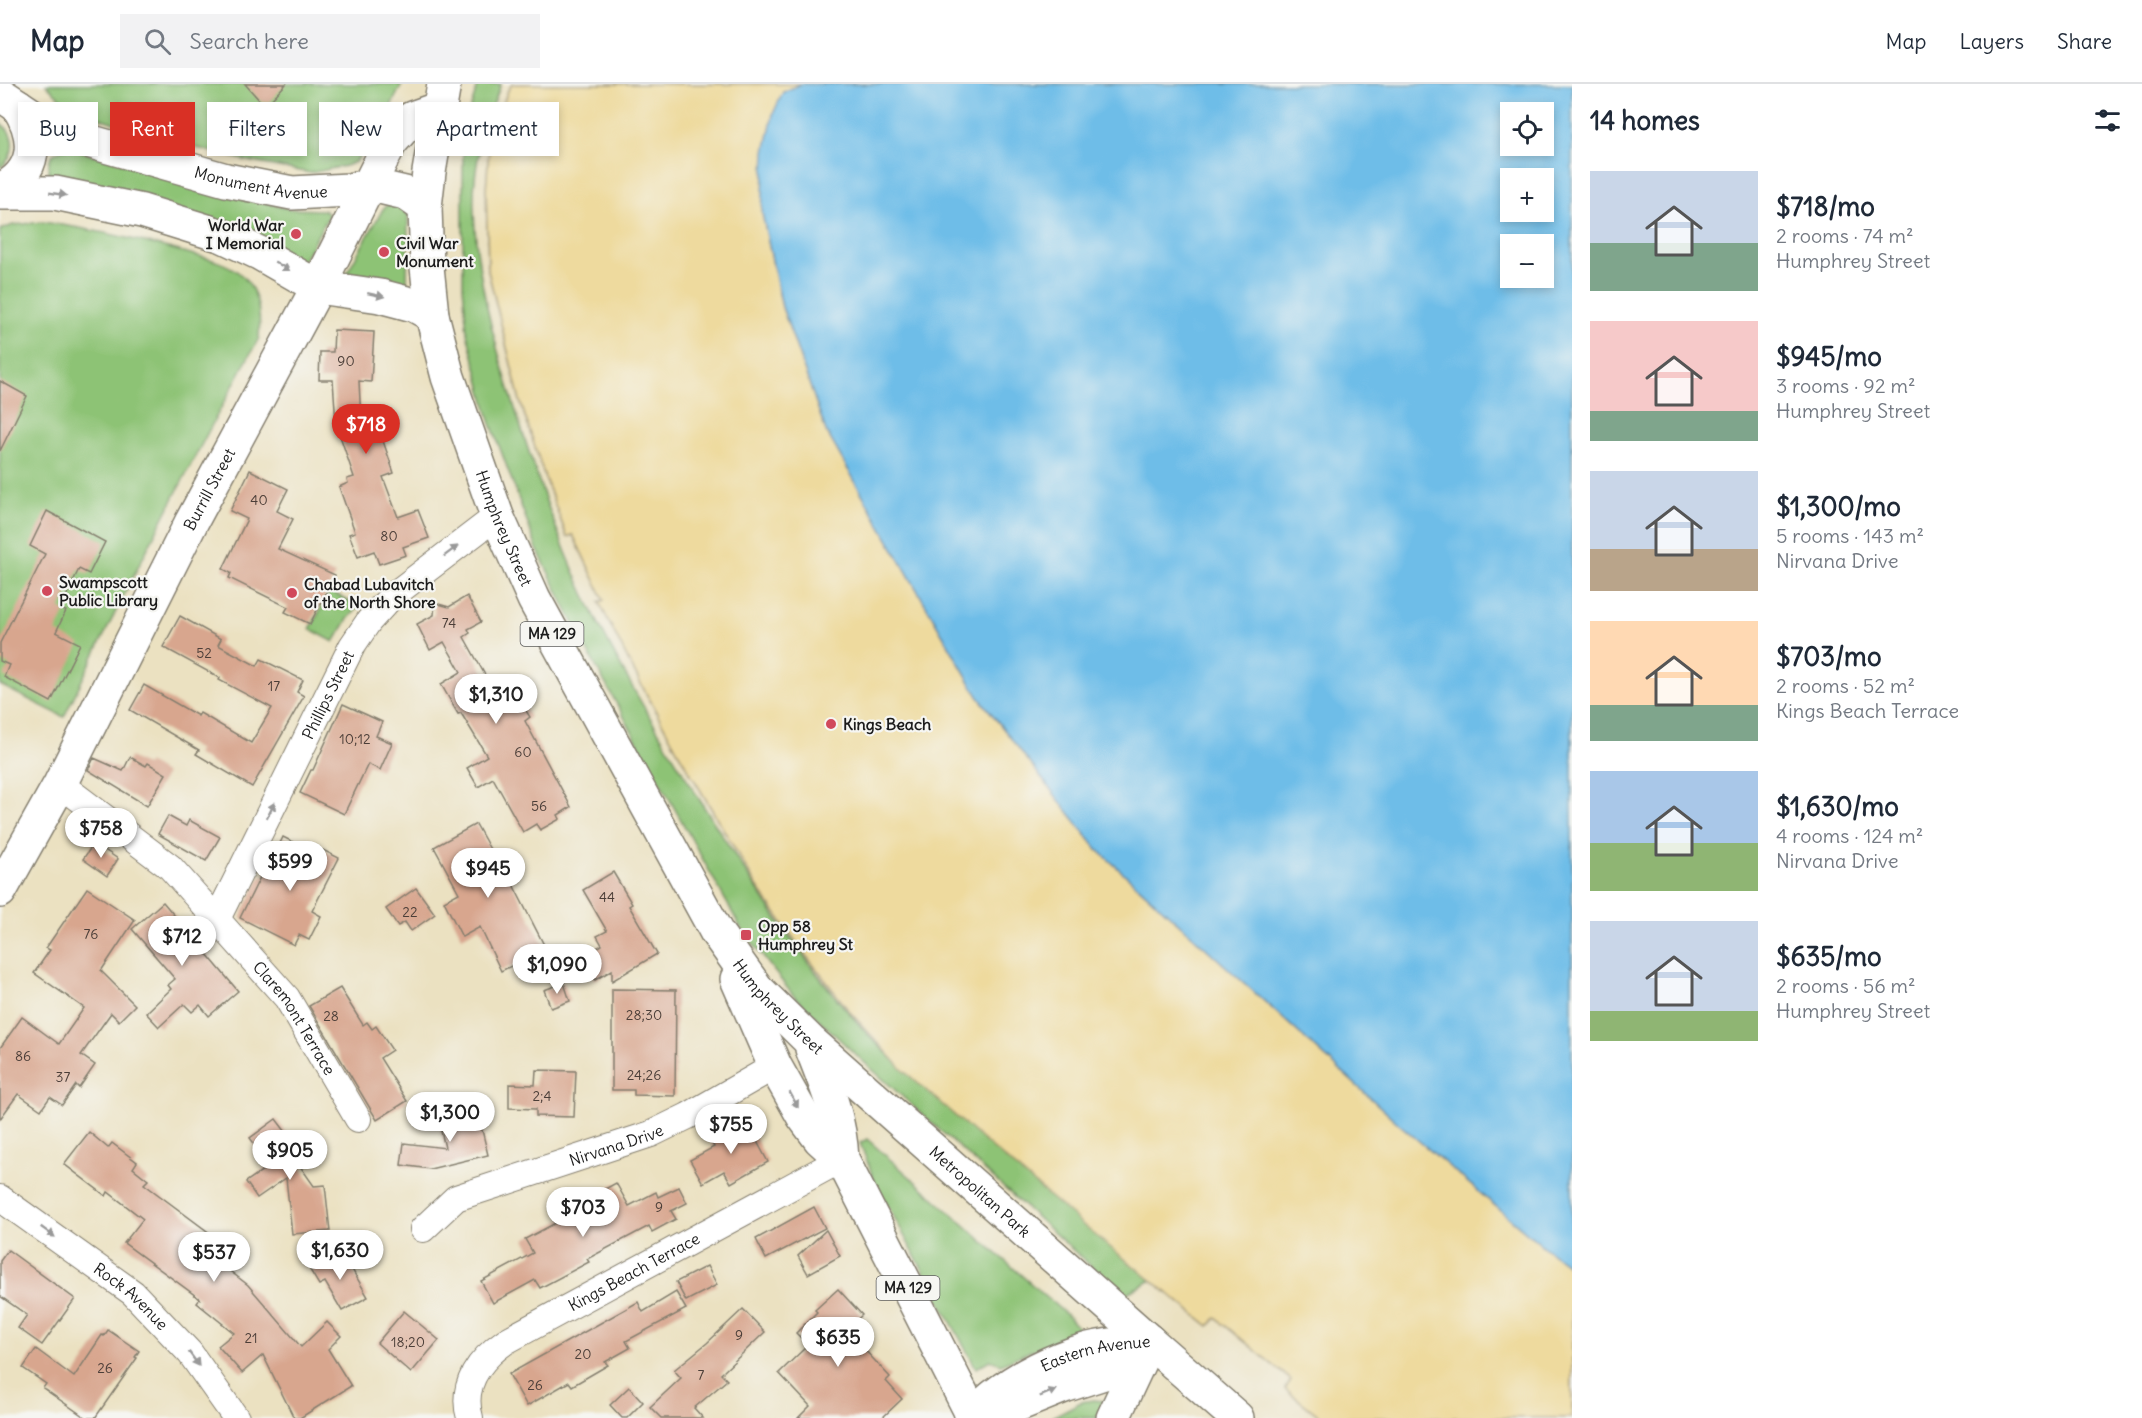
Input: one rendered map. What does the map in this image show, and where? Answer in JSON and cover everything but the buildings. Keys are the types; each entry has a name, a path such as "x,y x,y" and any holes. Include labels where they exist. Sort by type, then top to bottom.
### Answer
{"main road":[{"name":"Burrill Street","path":"0,891 60,784 192,521 371,185 390,143 412,118 442,96"},
{"name":"Humphrey Street","path":"442,96 425,207 427,267 432,315 448,378 497,516 549,629 717,933 775,1066 803,1116 820,1140 842,1159 973,1418"},
{"name":"Monument Avenue","path":"9,100 39,120 74,136 226,180 292,193 349,190 371,185 405,193 425,207"},
{"path":"0,191 22,174 30,156 31,131 28,122 9,100"},
{"path":"0,191 55,193 142,211 181,222 223,236 318,286 380,296 414,305 432,315"},
{"name":"Humphrey Street","path":"717,933 757,989 810,1041 834,1104 841,1135 842,1159"},
{"name":"Metropolitan Park","path":"810,1041 1238,1418"},
{"path":"1113,1418 1149,1341"},
{"name":"Eastern Avenue","path":"973,1418 992,1397 1016,1381 1048,1365 1084,1350 1149,1341"}],"street":[{"name":"Phillips Street","path":"217,919 352,646 369,621 391,597 497,516"},
{"name":"Claremont Terrace","path":"60,784 170,867 217,919 287,998 358,1119"},
{"name":"Nirvana Drive","path":"423,1229 456,1198 651,1134 688,1116 775,1066"},
{"name":"Kings Beach Terrace","path":"470,1418 467,1408 468,1390 476,1369 489,1353 506,1341 842,1159"},
{"name":"Rock Avenue","path":"0,1198 133,1293 190,1353 236,1418"}],"green space":[{"path":"46,84 402,84 393,102 319,102 319,156 360,156 355,162 345,166 310,173 228,156 307,156 307,102 207,102 207,151 195,147 195,102 110,102 110,121 98,117 98,102 64,102"},
{"path":"478,84 501,84 495,102 472,102"},
{"path":"0,123 12,139 12,151 0,168"},
{"path":"97,156 289,209 325,210 329,215 301,265 50,177 51,157"},
{"path":"463,156 478,156 474,210 482,282 505,376 540,485 573,569 601,629 633,688 701,802 798,948 864,1030 890,1057 963,1122 1152,1280 1123,1295 855,1054 792,994 742,930 584,645 537,549 490,421 467,333 463,286"},
{"path":"396,202 408,214 407,292 345,276 383,209 388,204"},
{"path":"43,222 133,239 226,265 245,278 250,286 257,302 260,320 259,338 159,526 64,717 0,685 0,230 13,225"},
{"path":"330,591 359,607 348,619 334,642 310,629"},
{"path":"867,1139 1070,1318 1078,1327 1077,1331 1001,1364 990,1360 976,1368 875,1182 860,1143"},
{"path":"1104,1401 1097,1418 1050,1418 1081,1402"}],"sand":[{"name":"Kings Beach","path":"512,84 801,84 783,92 762,213 782,307 826,431 978,696 1097,849 1399,1124 1545,1248 1572,1268 1572,1418 1322,1418 1285,1389 1291,1380 1216,1318 1209,1326 1096,1236 985,1142 903,1070 850,1012 804,953 756,885 678,752 599,602 604,600 573,535 567,537 545,478 520,401 488,271 486,189 488,156 559,156 559,102 504,102"}],"water":[{"path":"801,84 1572,84 1572,1268 1545,1248 1399,1124 1097,849 978,696 826,431 782,307 762,213 765,152 773,114 783,92"}],"place":[{"name":"World War I Memorial","path":"296,234"},
{"name":"Civil War Monument","path":"384,252"},
{"name":"Swampscott Public Library","path":"47,591"},
{"name":"Chabad Lubavitch of the North Shore","path":"292,593"},
{"name":"Kings Beach","path":"831,724"},
{"name":"Opp 58 Humphrey St","path":"746,935"}]}
